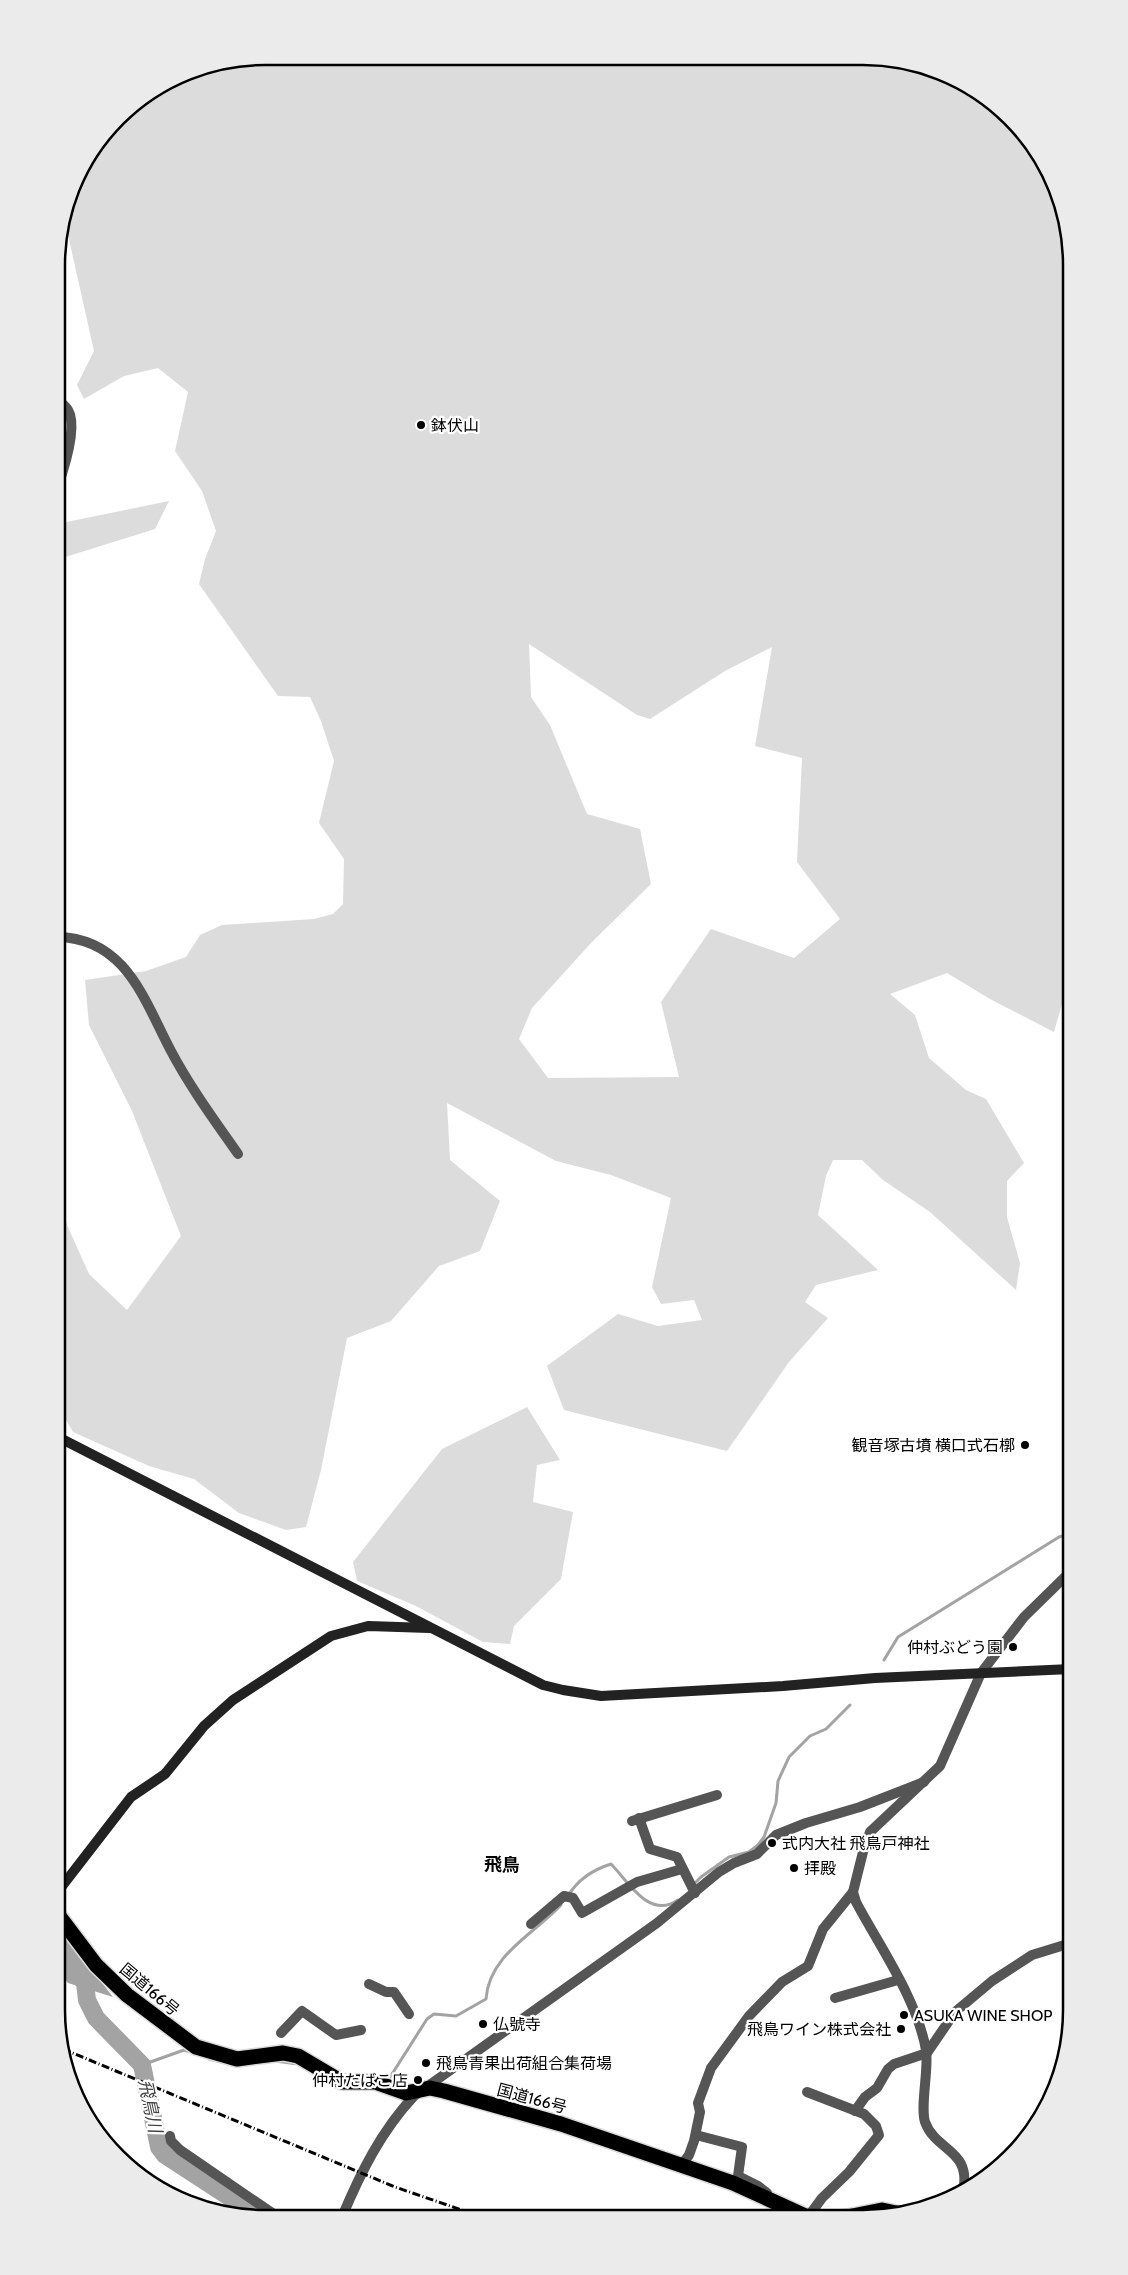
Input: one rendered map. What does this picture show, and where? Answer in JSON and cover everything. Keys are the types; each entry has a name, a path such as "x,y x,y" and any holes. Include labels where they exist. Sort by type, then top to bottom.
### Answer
{"highway":[{"name":"国道166号","path":"65,1924 96,1965 121,1989 196,2047 237,2060 283,2053 298,2056 342,2082 381,2084 406,2093 430,2088 444,2091 546,2119 732,2183 792,2210"}],"street":[{"path":"65,407 69,411 72,428 65,463"},
{"path":"65,938 72,938 95,945 110,954 121,965 141,990 171,1051 238,1154"},
{"path":"65,1441 543,1684 563,1690 601,1696 1063,1668"},
{"path":"681,2166 689,2155 696,2135 700,2112 698,2103 711,2068 749,2016 782,1982 808,1966 823,1929 853,1892 862,1852 870,1832 895,1806 940,1766 981,1673 1024,1617 1063,1579"},
{"path":"65,1882 131,1797 165,1774 204,1726 233,1700 318,1642 349,1630 368,1626 432,1628"},
{"path":"345,2210 366,2165 402,2109 414,2096 587,1975 718,1871 757,1854 776,1835 806,1823 860,1807 924,1782"},
{"path":"693,1890 677,1857 650,1849 635,1820 717,1794"},
{"path":"531,1924 568,1897 582,1913 637,1882 682,1869"},
{"path":"853,1892 856,1902 915,2012 926,2053 925,2121 931,2132 959,2158 965,2182"},
{"path":"855,2111 864,2096 877,2088 888,2069 894,2064 926,2053 955,2012 992,1981 1032,1955 1063,1945"},
{"path":"835,1998 898,1980"},
{"path":"370,1984 386,1992 394,1992 409,2014"},
{"path":"281,2033 302,2011 336,2035 361,2030"},
{"path":"807,2092 855,2111 872,2120 879,2135 849,2172 822,2198 815,2210"},
{"path":"696,2135 742,2147 738,2176 767,2193 766,2198"},
{"path":"170,2136 171,2141 180,2150 268,2210"}],"shaded area":[{"path":"252,65 876,65 915,72 940,80 985,106 1005,123 1022,143 1048,188 1056,213 1063,252 1063,1000 1054,1032 990,999 947,973 890,994 915,1015 929,1058 966,1090 986,1099 1024,1163 1007,1181 1007,1217 1020,1263 1016,1290 930,1212 883,1180 862,1160 833,1160 826,1176 818,1215 878,1270 816,1285 805,1302 828,1318 789,1362 727,1451 564,1410 547,1366 618,1314 658,1326 702,1320 694,1300 661,1304 652,1287 671,1198 611,1175 556,1161 447,1103 450,1160 500,1201 480,1251 439,1266 391,1321 347,1338 321,1470 306,1527 286,1530 239,1513 194,1479 149,1466 73,1432 65,1418 65,1216 67,1225 89,1274 127,1310 181,1236 132,1111 89,1025 85,980 146,971 186,957 200,935 222,925 314,919 333,914 343,904 344,859 319,823 334,761 321,721 310,697 278,696 199,584 205,559 216,531 202,491 175,451 188,392 158,368 124,376 84,399 77,385 94,351 68,234 80,188 106,143 123,123 143,106 165,92 188,80 213,72","holes":["529,644 637,715 650,719 725,671 772,647 755,746 802,758 797,862 840,919 794,958 711,929 661,1002 679,1077 548,1078 519,1039 532,1008 591,943 651,884 640,829 587,814 550,725 531,697"]},
{"path":"169,501 155,529 65,557 65,522"},
{"path":"527,1407 560,1460 537,1465 533,1502 573,1512 561,1579 514,1626 510,1644 483,1642 416,1606 357,1581 353,1562 442,1449"},
{"path":"65,1936 113,1997 68,1983 65,1979"}],"waterway":[{"path":"884,1660 898,1637 1063,1536"},
{"path":"693,1885 729,1857 749,1852 758,1845 764,1837 776,1803 778,1781 789,1757 810,1736 826,1729 850,1705"},
{"path":"568,1896 586,1876 611,1864 632,1888 649,1902 667,1905 678,1900"},
{"path":"387,2082 427,2019 434,2014 456,2016 486,1999 489,1984 495,1970 504,1958 514,1946 561,1905"},
{"name":"飛鳥川","path":"65,1957 85,1983 87,2000 96,2018 142,2065 159,2147 165,2155 248,2209"},
{"path":"142,2065 184,2050 194,2053"},
{"path":"209,2059 234,2065"},
{"path":"275,2061 298,2064"}],"railway":[{"path":"70,2052 395,2187 462,2210"}],"place":[{"name":"鉢伏山","path":"421,425"},
{"name":"観音塚古墳 横口式石槨","path":"1025,1445"},
{"name":"仲村ぶどう園","path":"1013,1647"},
{"name":"式内大社 飛鳥戸神社","path":"772,1843"},
{"name":"拝殿","path":"794,1868"},
{"name":"ASUKA WINE SHOP","path":"904,2015"},
{"name":"仏號寺","path":"483,2024"},
{"name":"飛鳥ワイン株式会社","path":"901,2029"},
{"name":"飛鳥青果出荷組合集荷場","path":"426,2063"},
{"name":"仲村たばこ店","path":"418,2080"}],"district":[{"name":"飛鳥","path":"502,1865"}]}
